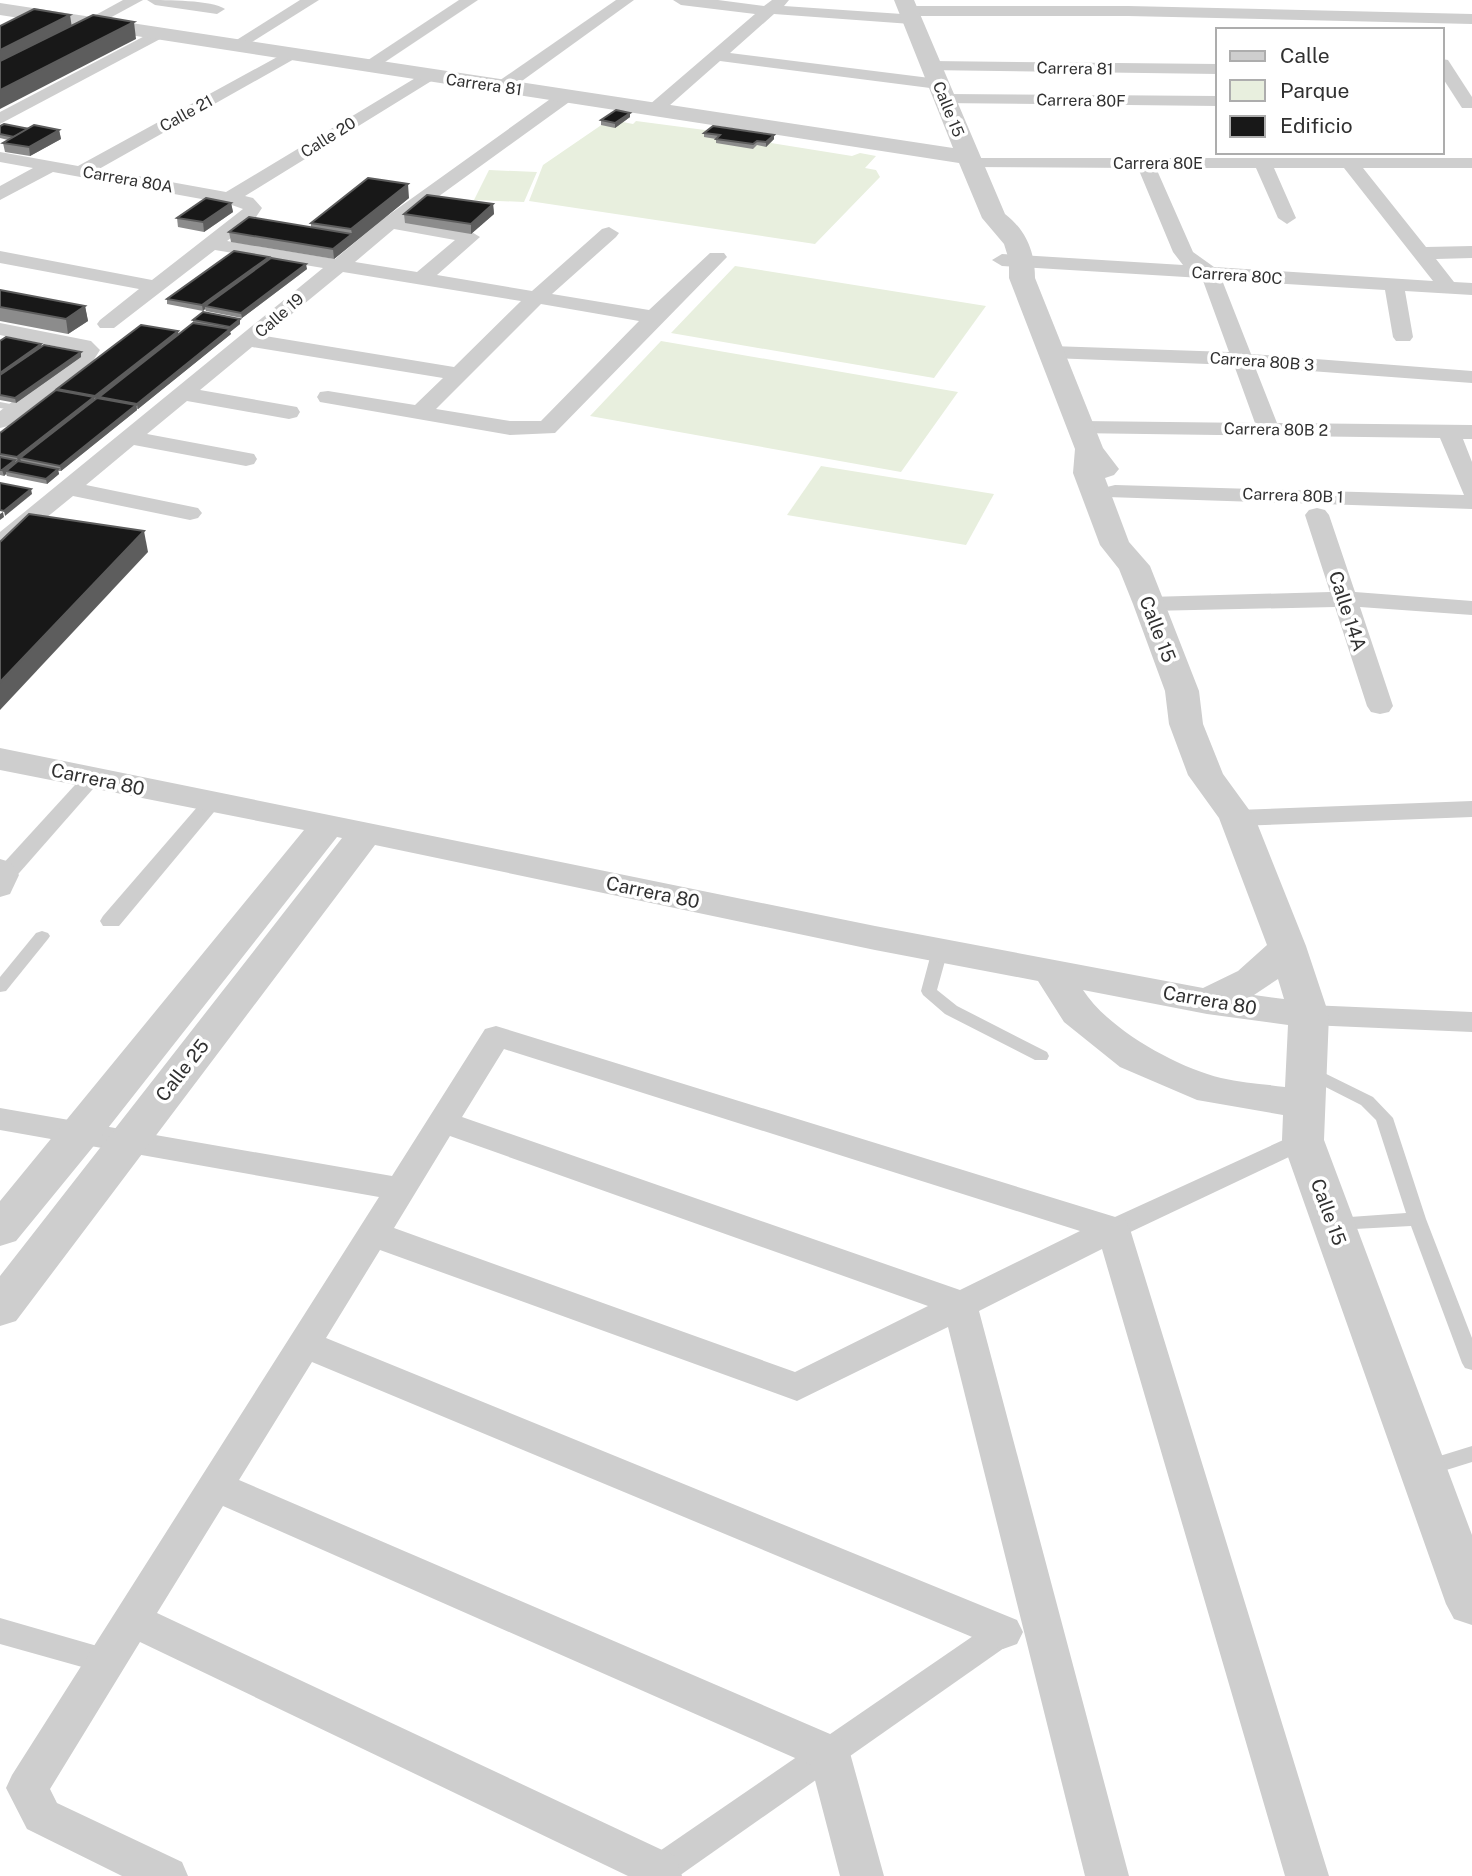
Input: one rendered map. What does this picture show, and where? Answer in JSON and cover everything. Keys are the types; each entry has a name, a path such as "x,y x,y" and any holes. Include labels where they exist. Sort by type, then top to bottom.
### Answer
{"street":[{"path":"89,23 135,0"},
{"path":"155,0 217,9"},
{"path":"234,46 311,0"},
{"path":"367,66 470,0"},
{"path":"502,87 626,0"},
{"path":"681,0 773,7 839,16 908,10 1127,6 1416,24 1472,19"},
{"path":"1401,0 1416,24"},
{"path":"654,109 773,7"},
{"name":"Carrera 81","path":"0,9 970,160"},
{"name":"Calle 15","path":"908,10 994,218 989,229 1016,267 1085,438 1108,474 1136,545 1133,566"},
{"path":"0,28 29,14"},
{"path":"0,119 158,34"},
{"name":"Calle 21","path":"82,171 290,54"},
{"path":"716,56 938,83"},
{"name":"Carrera 81","path":"938,83 1216,69"},
{"path":"1444,69 1472,71"},
{"path":"1444,69 1470,104"},
{"name":"Calle 20","path":"229,198 427,76"},
{"name":"Carrera 80F","path":"938,83 1216,102"},
{"name":"Calle 19","path":"0,544 390,223 566,96"},
{"path":"1444,104 1470,104"},
{"name":"Carrera 80A","path":"0,157 246,201 253,208 247,216 211,244"},
{"name":"Carrera 80E","path":"970,160 1472,163"},
{"path":"1145,163 1183,252 1188,260 1210,273 1268,429"},
{"path":"1263,163 1287,218"},
{"path":"1349,163 1448,288"},
{"path":"0,194 50,166"},
{"path":"390,223 470,237 421,279"},
{"path":"421,412 536,298 609,233"},
{"path":"107,324 211,244 487,306"},
{"path":"1423,254 1472,252"},
{"path":"0,257 153,286"},
{"path":"328,397 510,428 547,428 654,317 718,257"},
{"name":"Carrera 80C","path":"1016,267 1210,273 1472,289"},
{"path":"329,272 421,279 654,317"},
{"path":"1394,284 1403,337"},
{"path":"2,332 84,345 90,350 86,357 6,412"},
{"path":"250,340 459,374"},
{"name":"Carrera 80B 3","path":"1051,352 1242,359 1472,377"},
{"path":"185,394 289,412"},
{"name":"Carrera 80B 2","path":"1085,438 1268,429 1461,432"},
{"path":"1461,432 1472,490"},
{"path":"130,438 246,459"},
{"name":"Calle 15","path":"1085,438 1088,473 1115,545 1133,566 1149,604 1182,691 1186,724 1206,775 1235,815 1287,946 1308,1015 1305,1105 1333,1225 1472,1604"},
{"path":"68,488 190,513"},
{"name":"Carrera 80B 1","path":"1115,492 1472,502"},
{"name":"Calle 14A","path":"1317,515 1380,706"},
{"path":"1149,604 1345,599 1472,608"},
{"name":"Carrera 80","path":"0,759 940,950 1207,1001 1308,1015"},
{"path":"1,877 92,778"},
{"path":"111,921 212,802"},
{"path":"1235,815 1472,809"},
{"name":"Calle 25","path":"0,1230 347,828"},
{"name":"Calle 25","path":"0,1309 128,1140 347,828"},
{"path":"1207,1001 1259,976 1276,962 1287,946"},
{"path":"1051,971 1078,1013 1134,1058 1212,1090 1305,1105"},
{"path":"1308,1015 1472,1022"},
{"path":"166,1876 42,1815 27,1788 496,1036 1114,1229"},
{"path":"373,1234 797,1387 1114,1229 1305,1105"},
{"path":"0,1119 401,1189"},
{"path":"443,1122 960,1304"},
{"path":"1114,1229 1307,1876"},
{"path":"960,1304 1107,1876"},
{"path":"304,1345 1003,1632"},
{"path":"215,1486 829,1753"},
{"path":"132,1620 660,1873 1003,1632"},
{"path":"0,1631 107,1661"},
{"path":"829,1753 862,1876"}],"lane":[{"path":"0,987 41,936"},
{"path":"940,950 929,991 951,1010 1041,1056"},
{"path":"1305,1105 1367,1101 1384,1118 1418,1219 1472,1363"},
{"path":"1333,1225 1418,1219"},
{"path":"1423,1470 1472,1454"},
{"path":"1003,1632 1037,1609"}],"green space":[{"path":"616,115 630,117 623,122 633,124 636,121 774,139 771,143 852,156 860,153 876,156 865,168 876,170 880,177 815,244 529,201 543,165"},
{"path":"489,170 537,172 524,202 474,200"},
{"path":"735,266 986,306 934,378 671,333"},
{"path":"661,341 958,392 901,472 590,416"},
{"path":"821,466 994,494 966,545 787,515"}],"building":[{"path":"34,9 70,15 0,50 0,26"},
{"path":"93,15 134,22 0,90 0,61"},
{"path":"616,110 630,113 615,123 601,120"},
{"path":"4,124 29,129 14,137 0,134 0,126"},
{"path":"34,125 59,130 29,147 3,143"},
{"path":"713,126 774,135 766,142 757,141 753,144 716,139 720,135 704,133"},
{"path":"368,178 408,184 351,229 311,223"},
{"path":"427,195 493,204 471,224 404,214"},
{"path":"206,198 231,203 203,222 177,218"},
{"path":"249,217 352,234 333,249 229,232"},
{"path":"234,251 269,257 202,305 167,299"},
{"path":"271,258 306,264 241,313 205,306"},
{"path":"0,290 85,306 66,319 0,307"},
{"path":"203,312 240,319 230,327 193,320"},
{"path":"193,323 230,329 137,404 99,397"},
{"path":"141,325 178,331 95,396 57,389"},
{"path":"6,337 41,344 0,373 0,341"},
{"path":"44,345 81,352 15,398 0,395 0,375"},
{"path":"56,390 94,397 17,457 0,454 0,433"},
{"path":"97,398 136,405 60,466 20,458"},
{"path":"0,457 15,460 0,470"},
{"path":"18,461 58,469 46,479 6,471"},
{"path":"0,483 31,489 4,511 0,510"},
{"path":"29,514 144,531 0,682 0,542"}]}
